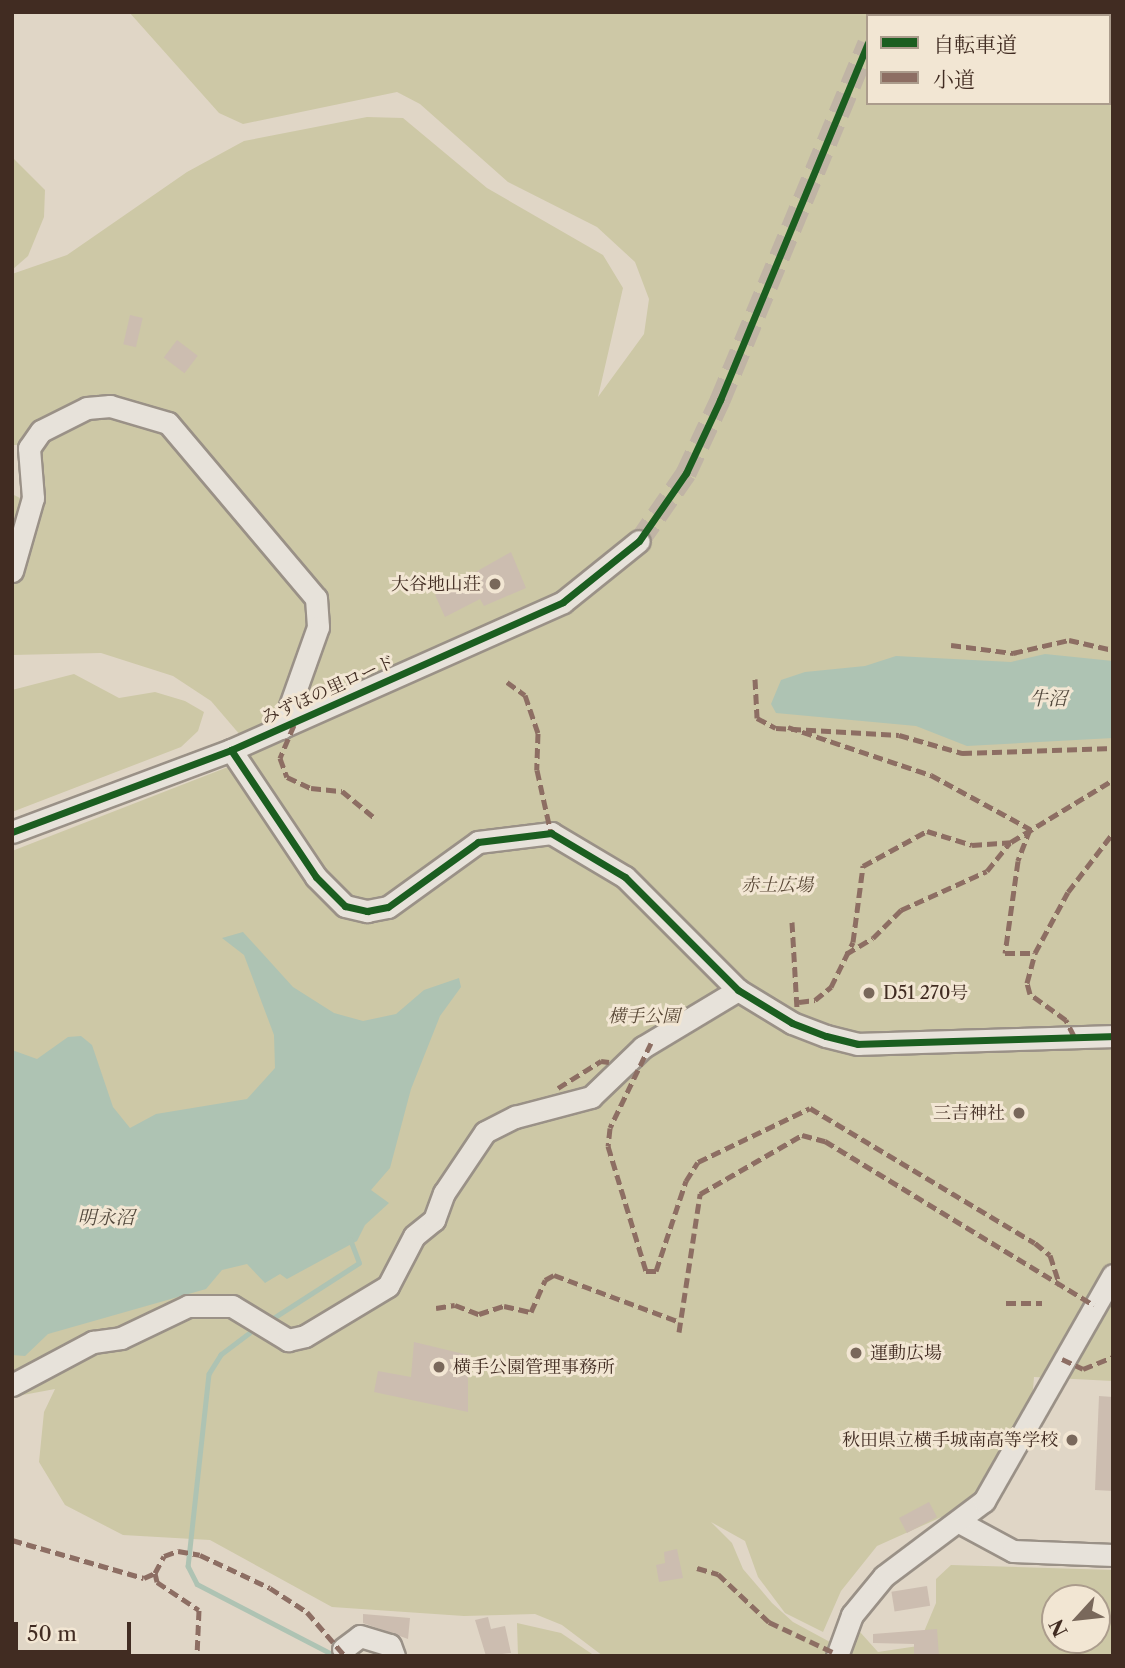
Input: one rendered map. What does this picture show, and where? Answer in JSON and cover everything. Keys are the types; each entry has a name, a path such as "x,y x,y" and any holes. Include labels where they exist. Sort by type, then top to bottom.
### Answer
{"street":[{"path":"12,571 33,498 29,448 41,431 98,407 141,411 168,423 316,598 318,627 282,728"},
{"name":"みずほの里ロード","path":"12,832 231,750 563,601 639,541"},
{"path":"231,750 316,877 345,906 367,911 388,906 478,842 551,833 625,877 738,990 792,1023 858,1044 1113,1036"},
{"path":"12,1385 93,1342 121,1338 188,1306 232,1306 288,1340 305,1336 388,1286 414,1237 434,1220 444,1193 485,1132 515,1118 590,1097 643,1047 738,990"},
{"path":"837,1656 852,1615 884,1576 961,1523 995,1483 1113,1275"},
{"path":"961,1523 1013,1551 1113,1555"},
{"path":"343,1649 360,1636 390,1644 394,1656"}],"green space":[{"name":"横手公園","path":"129,12 1113,12 1113,1381 1034,1377 1032,1401 977,1490 955,1511 877,1546 841,1591 823,1632 785,1613 758,1577 745,1541 711,1522 732,1543 743,1569 772,1603 793,1622 830,1642 825,1656 603,1656 562,1625 535,1614 464,1616 332,1607 210,1540 123,1535 65,1505 39,1462 44,1412 55,1389 12,1397 12,851 251,758 241,736 211,701 173,676 101,653 12,655 12,494 38,507 32,450 88,411 140,416 220,468 167,411 109,397 23,445 12,445 12,274 67,255 187,172 244,141 367,117 403,118 487,188 603,255 623,288 598,397 644,334 649,299 635,262 597,227 508,182 420,104 397,92 243,124 219,113"},
{"path":"12,157 45,190 44,217 28,256 12,270"},
{"path":"74,674 119,698 155,692 185,701 204,712 198,731 181,747 12,812 12,690"},
{"path":"951,1565 1113,1570 1113,1656 848,1656 860,1632 878,1652 918,1646 936,1603 936,1579"},
{"path":"517,1623 561,1633 595,1656 518,1656"}],"water":[{"name":"牛沼","path":"1045,654 1113,661 1113,738 967,746 916,726 776,713 771,704 781,680 805,672 865,666 896,656 1011,662"},
{"name":"明永沼","path":"243,932 293,987 334,1013 363,1021 396,1014 424,990 459,978 461,987 440,1016 411,1089 390,1168 371,1190 389,1203 365,1225 357,1241 287,1279 280,1274 265,1283 247,1264 222,1270 206,1289 48,1334 25,1356 12,1355 12,1050 37,1059 68,1037 81,1036 92,1045 113,1107 130,1128 156,1114 247,1099 275,1068 274,1035 244,955 222,938"}],"building":[{"path":"130,315 143,318 136,347 123,344"},
{"path":"177,340 198,356 185,373 164,358"},
{"name":"大谷地山荘","path":"511,552 526,588 484,606 480,599 445,617 435,595"},
{"name":"横手公園管理事務所","path":"414,1342 468,1355 468,1412 374,1392 378,1371 411,1377"},
{"path":"1099,1396 1113,1397 1113,1491 1095,1490"},
{"path":"929,1502 937,1517 907,1533 899,1518"},
{"path":"677,1549 683,1578 659,1582 656,1565 665,1563 664,1552"},
{"path":"927,1586 930,1606 895,1611 891,1592"},
{"path":"363,1614 410,1618 408,1639 363,1623"},
{"path":"488,1617 491,1629 505,1626 511,1653 486,1656 475,1620"},
{"path":"937,1629 939,1656 914,1656 914,1644 873,1643 873,1634"}],"waterway":[{"path":"272,1319 359,1263 350,1240"},
{"path":"250,1333 221,1355 209,1374 188,1566 197,1584 336,1656"}],"tunnel":[{"path":"639,541 686,473 720,400 866,48"}],"marked path":[{"path":"951,645 1013,653 1069,640 1113,650"},
{"path":"755,679 757,718 776,728 899,735 962,753 1113,748"},
{"path":"507,682 525,695 538,733 537,770 551,833"},
{"path":"294,725 280,758 287,777 311,788 342,791 376,819"},
{"path":"788,727 931,775 1030,829 1018,861 1005,953 1035,953"},
{"path":"799,1002 815,1000 831,987 853,942 863,866 927,831 972,845 1011,842 1113,780"},
{"path":"1074,1036 1066,1020 1030,994 1027,983 1035,953 1068,892 1113,833"},
{"path":"846,954 873,938 901,910 987,871 1010,843"},
{"path":"792,922 797,1010"},
{"path":"651,1043 610,1128 608,1146 646,1271 656,1271 686,1181 698,1162 810,1108 1035,1243 1050,1255 1060,1285"},
{"path":"558,1088 601,1061 609,1062"},
{"path":"679,1332 700,1194 802,1135 825,1141 1094,1305"},
{"path":"436,1308 455,1305 479,1314 504,1306 531,1312 545,1280 554,1275 680,1322"},
{"path":"1006,1303 1042,1303"},
{"path":"1062,1359 1083,1369 1113,1357"},
{"path":"12,1540 144,1578 155,1573 164,1556 178,1551 200,1555 270,1588 307,1612 345,1656"},
{"path":"697,1568 718,1574 769,1622 837,1654"},
{"path":"155,1573 157,1582 199,1610 197,1656"}],"cycle path":[{"path":"12,832 231,750 563,602 639,541 686,473 720,400 866,48"},
{"path":"231,750 316,877 345,906 367,911 388,907 478,842 551,833 625,877 738,990 792,1023 826,1036 858,1044 1113,1036"}],"place":[{"name":"大谷地山荘","path":"495,584"},
{"name":"D51 270号","path":"869,993"},
{"name":"三吉神社","path":"1019,1113"},
{"name":"運動広場","path":"856,1353"},
{"name":"横手公園管理事務所","path":"439,1367"},
{"name":"秋田県立横手城南高等学校","path":"1072,1440"}],"park label":[{"name":"赤土広場","path":"777,885"}]}
